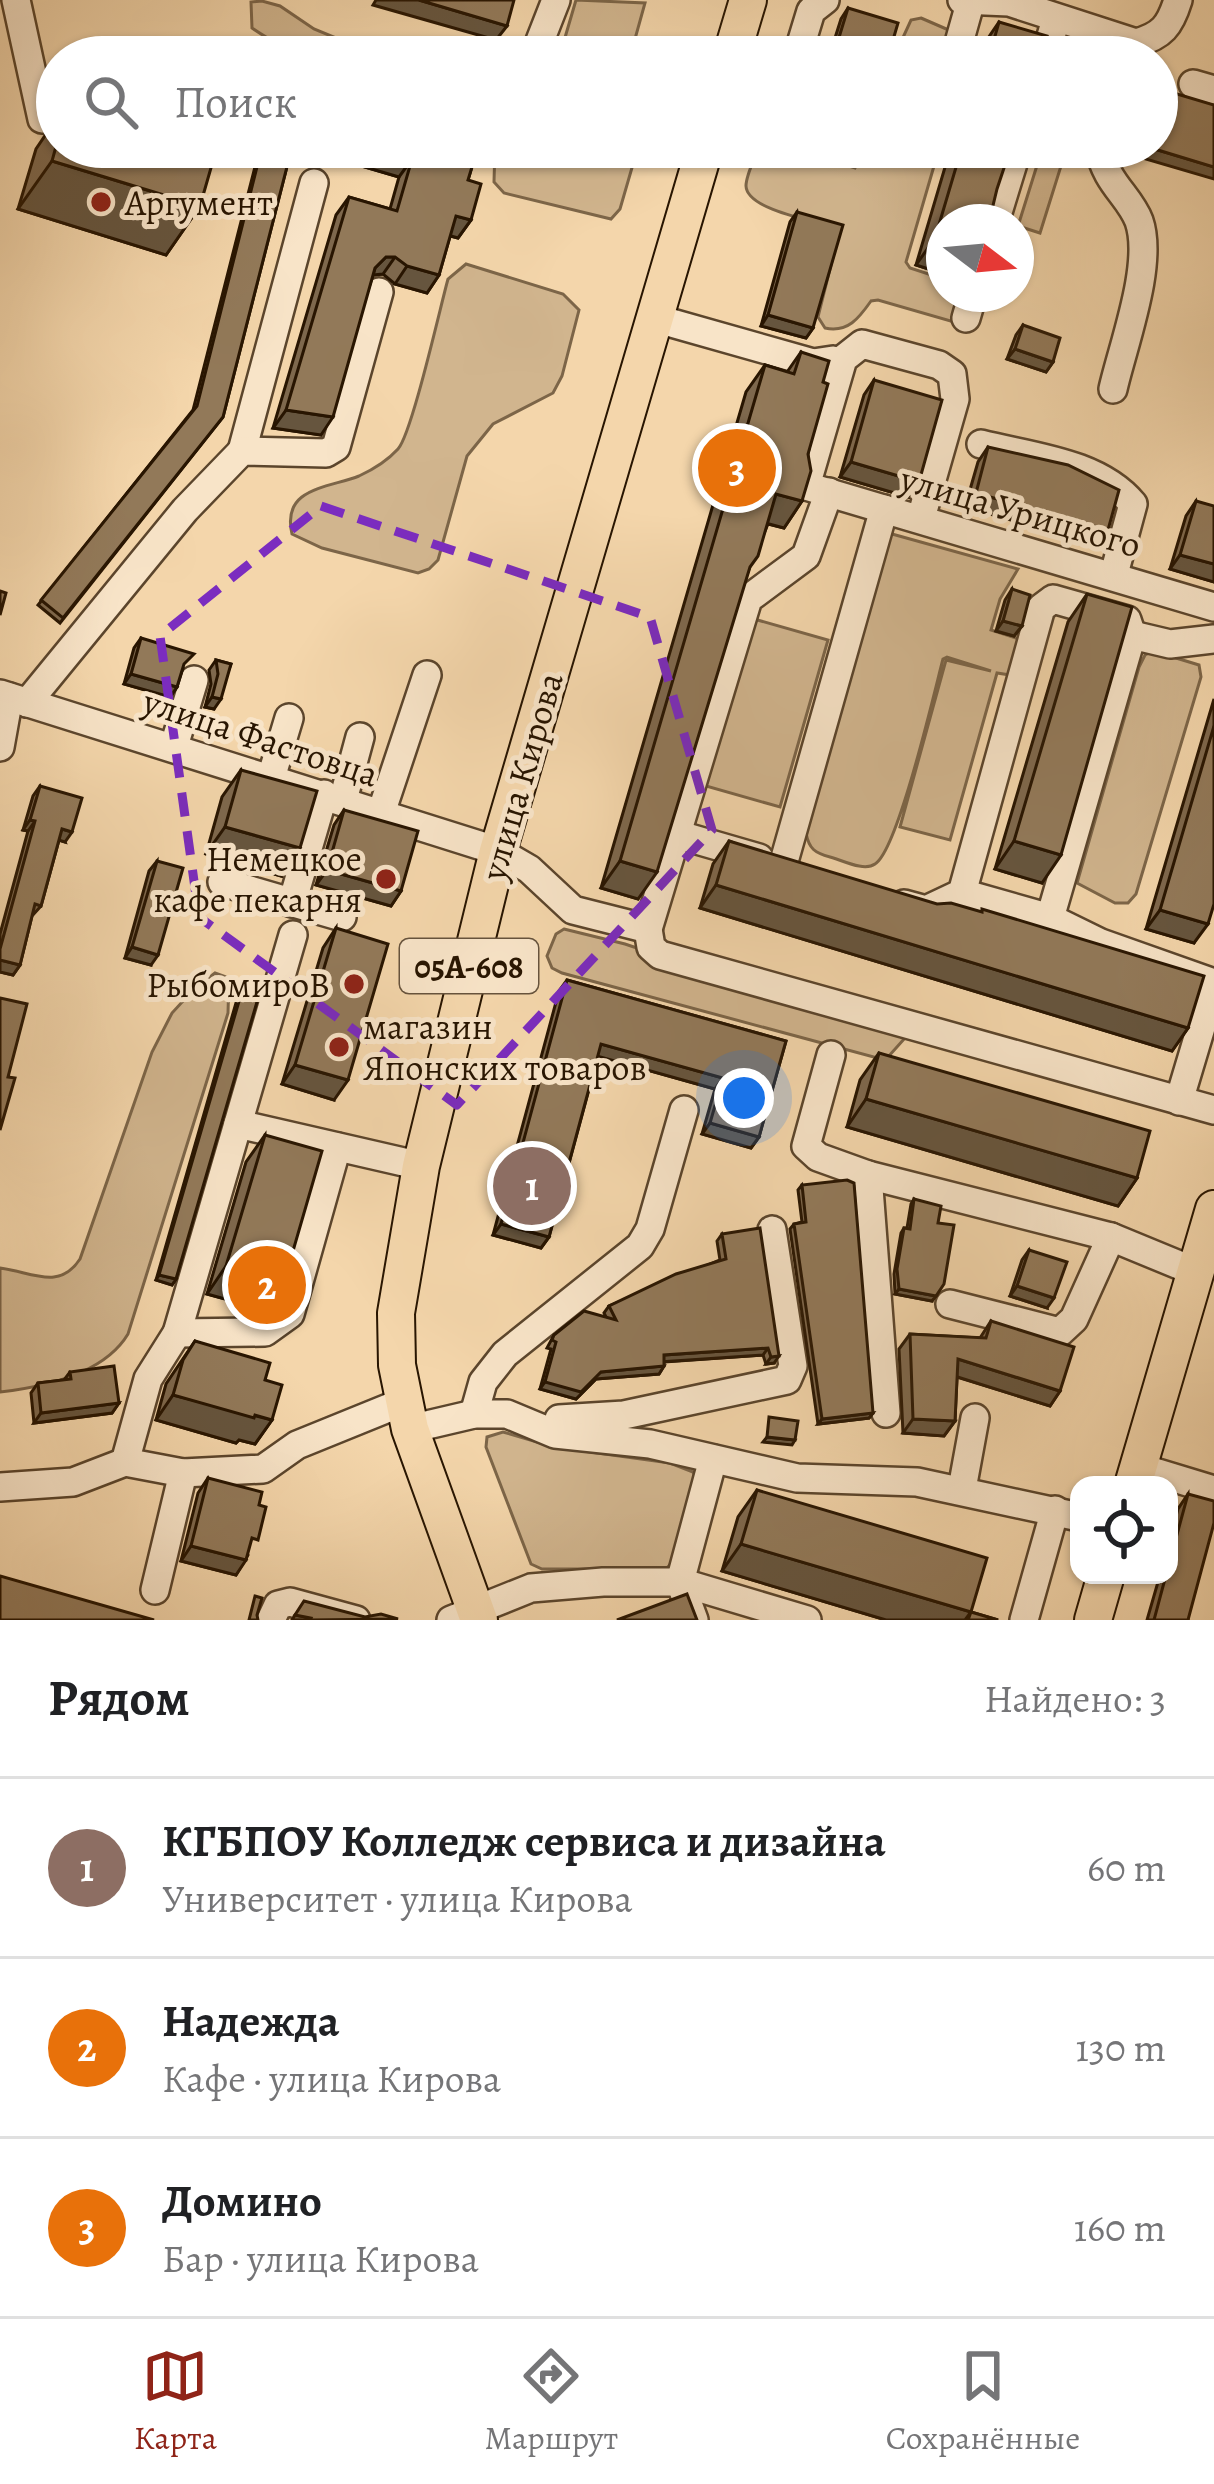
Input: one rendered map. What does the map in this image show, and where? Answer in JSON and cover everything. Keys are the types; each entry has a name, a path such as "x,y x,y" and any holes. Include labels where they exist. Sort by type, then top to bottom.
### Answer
{"main road":[{"path":"737,36 748,0"},
{"name":"улица Кирова","path":"468,1617 406,1416 396,1313 421,1166 498,851 699,168"},
{"path":"1136,1476 1214,1209"},
{"path":"1093,1620 1103,1584"}],"street":[{"path":"16,0 36,91"},
{"path":"542,36 556,0"},
{"path":"803,36 811,11 825,0"},
{"path":"960,36 968,0 1009,2 1097,36"},
{"path":"1158,36 1171,23 1178,0"},
{"path":"1051,36 1056,19"},
{"path":"1001,204 1012,168"},
{"path":"1106,168 1112,186 1138,220 1143,259 1112,389"},
{"path":"0,746 12,698 242,452 314,183"},
{"path":"242,452 326,453 336,447 379,292"},
{"path":"654,318 813,363 843,359 862,344 939,365 952,374 955,399 921,518"},
{"path":"843,359 806,556 748,599 648,929 651,947 660,955 1214,1110"},
{"path":"981,444 1101,476 1119,488 1133,504 1114,574"},
{"name":"улица Урицкого","path":"818,489 1214,607"},
{"path":"676,834 793,868 884,509"},
{"path":"962,892 1041,608 1053,599 1127,620 1132,635 1050,918"},
{"path":"1132,635 1171,644 1214,639"},
{"path":"380,813 427,676"},
{"path":"174,746 194,680"},
{"name":"улица Фастовца","path":"12,698 498,851 530,869 573,910 648,929"},
{"path":"272,778 289,718"},
{"path":"292,903 360,737"},
{"path":"222,882 342,917"},
{"path":"885,897 926,910 962,892 1050,918 1101,943 1214,983 1179,1101"},
{"path":"125,1462 148,1379 177,1333 293,935"},
{"path":"831,1055 806,1146 818,1157 868,1175 1111,1237 1196,1272"},
{"path":"474,1414 484,1382 506,1354 640,1246 650,1229 684,1110"},
{"path":"238,1124 421,1166"},
{"path":"177,1333 265,1332 290,1314 337,1148"},
{"path":"868,1175 886,1413"},
{"path":"0,1487 73,1482 125,1462 183,1472 263,1469 297,1445 406,1416 507,1414 562,1419 624,1415 787,1381 793,1366 772,1230"},
{"path":"950,1304 1060,1332 1074,1319 1111,1237"},
{"path":"507,1414 555,1434 650,1444 797,1478 917,1482 1067,1513 1024,1620"},
{"path":"962,1490 975,1418"},
{"path":"694,1620 680,1582 712,1459"},
{"path":"155,1590 183,1472"},
{"path":"1178,1484 1214,1490"},
{"path":"468,1617 531,1588 680,1582 806,1620"},
{"path":"271,1620 278,1605 290,1602 356,1620"}],"highlighted area":[{"path":"321,506 650,617 712,830 457,1105 199,917 160,636"}],"shaded area":[{"path":"576,0 645,3 636,36 565,36"},
{"path":"251,2 280,6 331,36 266,36 252,28"},
{"path":"921,18 951,31 950,36 904,36 911,20"},
{"path":"494,168 632,168 620,209 611,219 504,193 494,182"},
{"path":"751,168 933,168 906,262 926,273 926,312 959,312 954,322 878,300 871,301 846,326 825,328 818,317 839,233 835,227 769,208 749,194 746,186"},
{"path":"1036,168 1060,168 1040,233 1034,231 1034,204 1025,204"},
{"path":"466,264 563,294 579,310 553,393 493,424 467,456 438,560 429,569 418,573 322,548 292,534 290,519 300,498 364,474 398,449 418,396 448,279"},
{"path":"892,534 1018,569 1000,599 991,630 1019,639 1010,675 997,673 950,840 900,827 946,660 991,671 947,657 943,659 894,831 884,853 865,867 817,852 806,833 885,539"},
{"path":"754,619 828,640 780,807 706,786"},
{"path":"1153,651 1199,665 1201,677 1136,894 1128,903 1115,903 1077,883 1139,667"},
{"path":"564,929 625,944 905,1038 881,1059 562,973 552,968 547,956 556,934"},
{"path":"215,973 229,978 228,1013 128,1334 89,1369 54,1382 0,1392 0,1268 54,1277 72,1269 80,1259 152,1052 172,1013"},
{"path":"503,1432 554,1447 670,1463 693,1472 697,1481 676,1558 666,1569 542,1569 531,1564 486,1447 487,1437"}],"building":[{"path":"419,0 514,0 507,26"},
{"path":"848,8 898,23 894,36 839,36"},
{"path":"999,22 1047,36 995,36"},
{"path":"1178,94 1214,105 1214,167 1178,156"},
{"path":"75,168 211,168 200,206"},
{"path":"257,168 287,168 223,417 63,618 41,600 197,406"},
{"path":"409,168 472,168 468,180 481,184 471,220 456,216 439,275 407,266 395,257 386,257 375,268 333,417 286,410 349,197 397,211"},
{"path":"956,168 1004,168 993,204 945,204"},
{"path":"797,212 843,225 813,328 768,315"},
{"path":"1023,325 1060,338 1053,362 1015,349"},
{"path":"801,352 829,361 802,501 776,494 657,872 620,861 765,365 794,374"},
{"path":"874,380 942,400 919,482 851,462"},
{"path":"988,447 1068,465 1119,490 1108,530 976,493"},
{"path":"1196,501 1214,506 1214,564 1180,555"},
{"path":"1012,589 1030,595 1022,626 1003,621"},
{"path":"1087,594 1132,607 1061,855 1014,841"},
{"path":"141,638 194,654 184,664 177,687 131,674"},
{"path":"216,660 231,664 221,699 212,697"},
{"path":"1214,726 1214,904 1208,924 1160,910"},
{"path":"241,770 317,791 300,848 225,827"},
{"path":"40,786 82,798 72,832 62,829 41,906 35,904 20,965 0,960 0,949"},
{"path":"344,810 418,831 401,891 327,870"},
{"path":"729,841 937,904 982,909 1204,976 1188,1028 716,885"},
{"path":"157,861 183,868 158,955 132,947"},
{"path":"336,928 388,944 348,1080 295,1065"},
{"path":"567,980 786,1041 759,1137 710,1123 723,1078 601,1044 549,1237 501,1224"},
{"path":"242,991 259,995 176,1279 159,1275"},
{"path":"0,998 27,1004 8,1077 15,1078 0,1130"},
{"path":"879,1053 1150,1131 1137,1178 866,1099"},
{"path":"265,1135 322,1151 284,1282 226,1266"},
{"path":"854,1183 873,1413 822,1419 794,1224 806,1222 802,1185"},
{"path":"914,1199 941,1206 938,1223 954,1225 944,1284 936,1296 899,1289 897,1269"},
{"path":"760,1228 779,1356 771,1357 768,1348 664,1355 664,1366 601,1372 581,1392 545,1382 554,1335 584,1311 616,1320 609,1306 676,1274 726,1259 722,1234"},
{"path":"1029,1250 1067,1262 1054,1298 1017,1286"},
{"path":"991,1321 1074,1347 1060,1391 958,1359 955,1421 913,1419 910,1334 986,1338"},
{"path":"195,1341 270,1363 265,1380 282,1385 272,1420 173,1395 183,1360"},
{"path":"114,1366 119,1403 41,1413 38,1383 71,1379 70,1372"},
{"path":"769,1417 798,1421 795,1440 767,1437"},
{"path":"208,1478 262,1492 259,1505 266,1507 258,1540 252,1538 246,1560 191,1546"},
{"path":"757,1490 987,1558 971,1612 741,1544"},
{"path":"1188,1494 1214,1501 1214,1523 1188,1620 1154,1620 1164,1584 1178,1584 1178,1531"},
{"path":"0,1576 154,1620 0,1620"},
{"path":"687,1594 697,1620 617,1620"},
{"path":"255,1596 262,1598 258,1620 249,1620"},
{"path":"304,1601 365,1617 381,1614 398,1619 310,1620 295,1615"},
{"path":"971,1612 998,1620 968,1620"}],"place":[{"name":"Аргумент","path":"101,202"},
{"name":"Домино","path":"737,468"},
{"name":"Немецкое кафе пекарня","path":"386,879"},
{"name":"РыбомироВ","path":"354,984"},
{"name":"магазин Японских товаров","path":"339,1047"},
{"name":"КГБПОУ Колледж сервиса и дизайна","path":"532,1186"},
{"name":"Надежда","path":"267,1285"}]}
